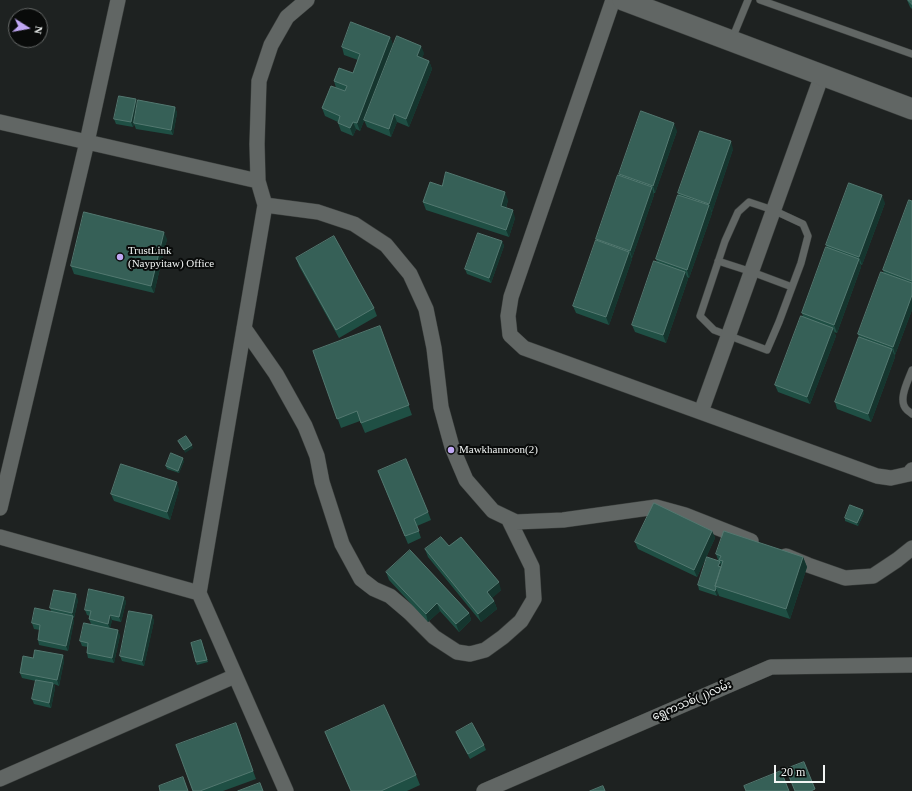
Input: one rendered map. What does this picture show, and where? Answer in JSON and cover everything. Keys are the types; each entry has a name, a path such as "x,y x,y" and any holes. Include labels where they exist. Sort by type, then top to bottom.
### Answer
{"street":[{"path":"0,508 87,142 118,0"},
{"path":"286,791 199,593 265,205 258,181 257,144 259,81 271,45 280,28 287,17 307,0"},
{"path":"613,0 511,297 508,316 510,335 524,348 877,476 891,478 909,474 912,470"},
{"path":"623,0 912,108"},
{"path":"701,412 822,74"},
{"path":"0,122 258,181"},
{"path":"265,205 318,212 354,224 386,245 410,274 426,309 434,348 441,407 452,447 466,480 493,511 516,522 563,520 656,507 685,515 808,565 845,578 873,576 912,548"},
{"path":"244,328 276,374 305,426 317,456 322,482 342,544 361,579 374,589 390,596 434,637 457,652 470,654 485,650 521,621 534,598 532,567 508,518"},
{"path":"0,537 199,593"},
{"name":"ရွှေကသစ်(၂)လမ်း","path":"484,791 771,668 912,665"},
{"path":"0,779 235,676"}],"lane":[{"path":"731,41 748,0"},
{"path":"760,0 912,54"},
{"path":"749,202 773,210 803,224 808,236 801,263 767,350 714,330 700,316 718,261 738,212 749,202"},
{"path":"718,261 792,287"},
{"path":"912,370 903,395 906,410 912,414"}],"building":[{"path":"351,22 390,37 357,123 353,122 350,128 338,123 340,116 322,108 331,86 345,91 347,86 334,81 339,68 353,73 360,54 342,47"},
{"path":"397,36 421,46 417,56 429,61 406,119 394,114 389,129 364,120"},
{"path":"119,96 136,99 131,122 114,119"},
{"path":"138,100 175,107 171,130 134,123"},
{"path":"641,111 674,123 653,186 619,174"},
{"path":"700,131 731,141 709,204 678,193"},
{"path":"446,172 505,192 501,206 513,210 506,230 423,202 430,182 442,186"},
{"path":"618,175 652,187 630,251 596,239"},
{"path":"849,183 882,195 859,257 826,245"},
{"path":"678,195 709,205 687,270 656,259"},
{"path":"909,200 912,201 912,281 883,270"},
{"name":"TrustLink (Naypyitaw) Office","path":"84,212 164,232 151,286 71,266"},
{"path":"478,233 502,241 489,278 465,269"},
{"path":"334,236 374,308 336,330 296,258"},
{"path":"596,240 629,252 606,317 573,306"},
{"path":"826,247 859,259 834,325 802,313"},
{"path":"654,261 685,272 663,335 632,325"},
{"path":"881,272 912,283 912,295 893,347 858,334"},
{"path":"801,316 833,328 807,397 775,385"},
{"path":"380,326 409,405 361,423 357,411 337,419 313,351"},
{"path":"859,337 892,349 868,414 835,402"},
{"path":"186,436 192,445 184,450 178,441"},
{"path":"171,453 183,458 178,471 166,466"},
{"path":"406,459 428,512 414,519 419,531 405,536 378,471"},
{"path":"121,464 177,482 167,512 111,494"},
{"path":"654,503 712,531 694,570 635,542"},
{"path":"850,505 863,510 857,523 845,518"},
{"path":"724,531 803,557 786,609 715,586 723,561 719,560 721,556 716,554"},
{"path":"441,537 449,546 461,537 499,582 487,592 494,601 478,614 425,549"},
{"path":"410,550 469,613 456,624 437,603 426,614 386,572"},
{"path":"707,557 720,562 718,566 721,567 715,586 715,591 698,585"},
{"path":"89,589 124,597 119,617 110,615 108,624 89,619 91,611 85,610"},
{"path":"54,590 76,594 72,613 50,608"},
{"path":"35,608 73,616 66,646 38,640 40,625 32,623"},
{"path":"129,611 152,615 142,661 120,656"},
{"path":"84,623 118,630 112,658 87,653 88,643 80,641"},
{"path":"201,640 207,660 196,662 191,643"},
{"path":"35,650 63,655 57,680 20,673 23,656 33,658"},
{"path":"36,680 53,683 49,703 32,699"},
{"path":"384,705 416,775 381,791 351,791 325,732"},
{"path":"236,723 253,771 200,791 193,791 176,745"},
{"path":"472,723 484,745 468,754 456,732"},
{"path":"804,762 815,789 811,791 795,791 786,769"},
{"path":"781,771 789,791 746,791 744,786"},
{"path":"183,777 188,791 160,791 159,786"},
{"path":"260,783 263,791 238,791"},
{"path":"603,786 605,791 590,791"}],"place":[{"name":"TrustLink (Naypyitaw) Office","path":"120,257"},
{"name":"Mawkhannoon(2)","path":"451,450"}]}
